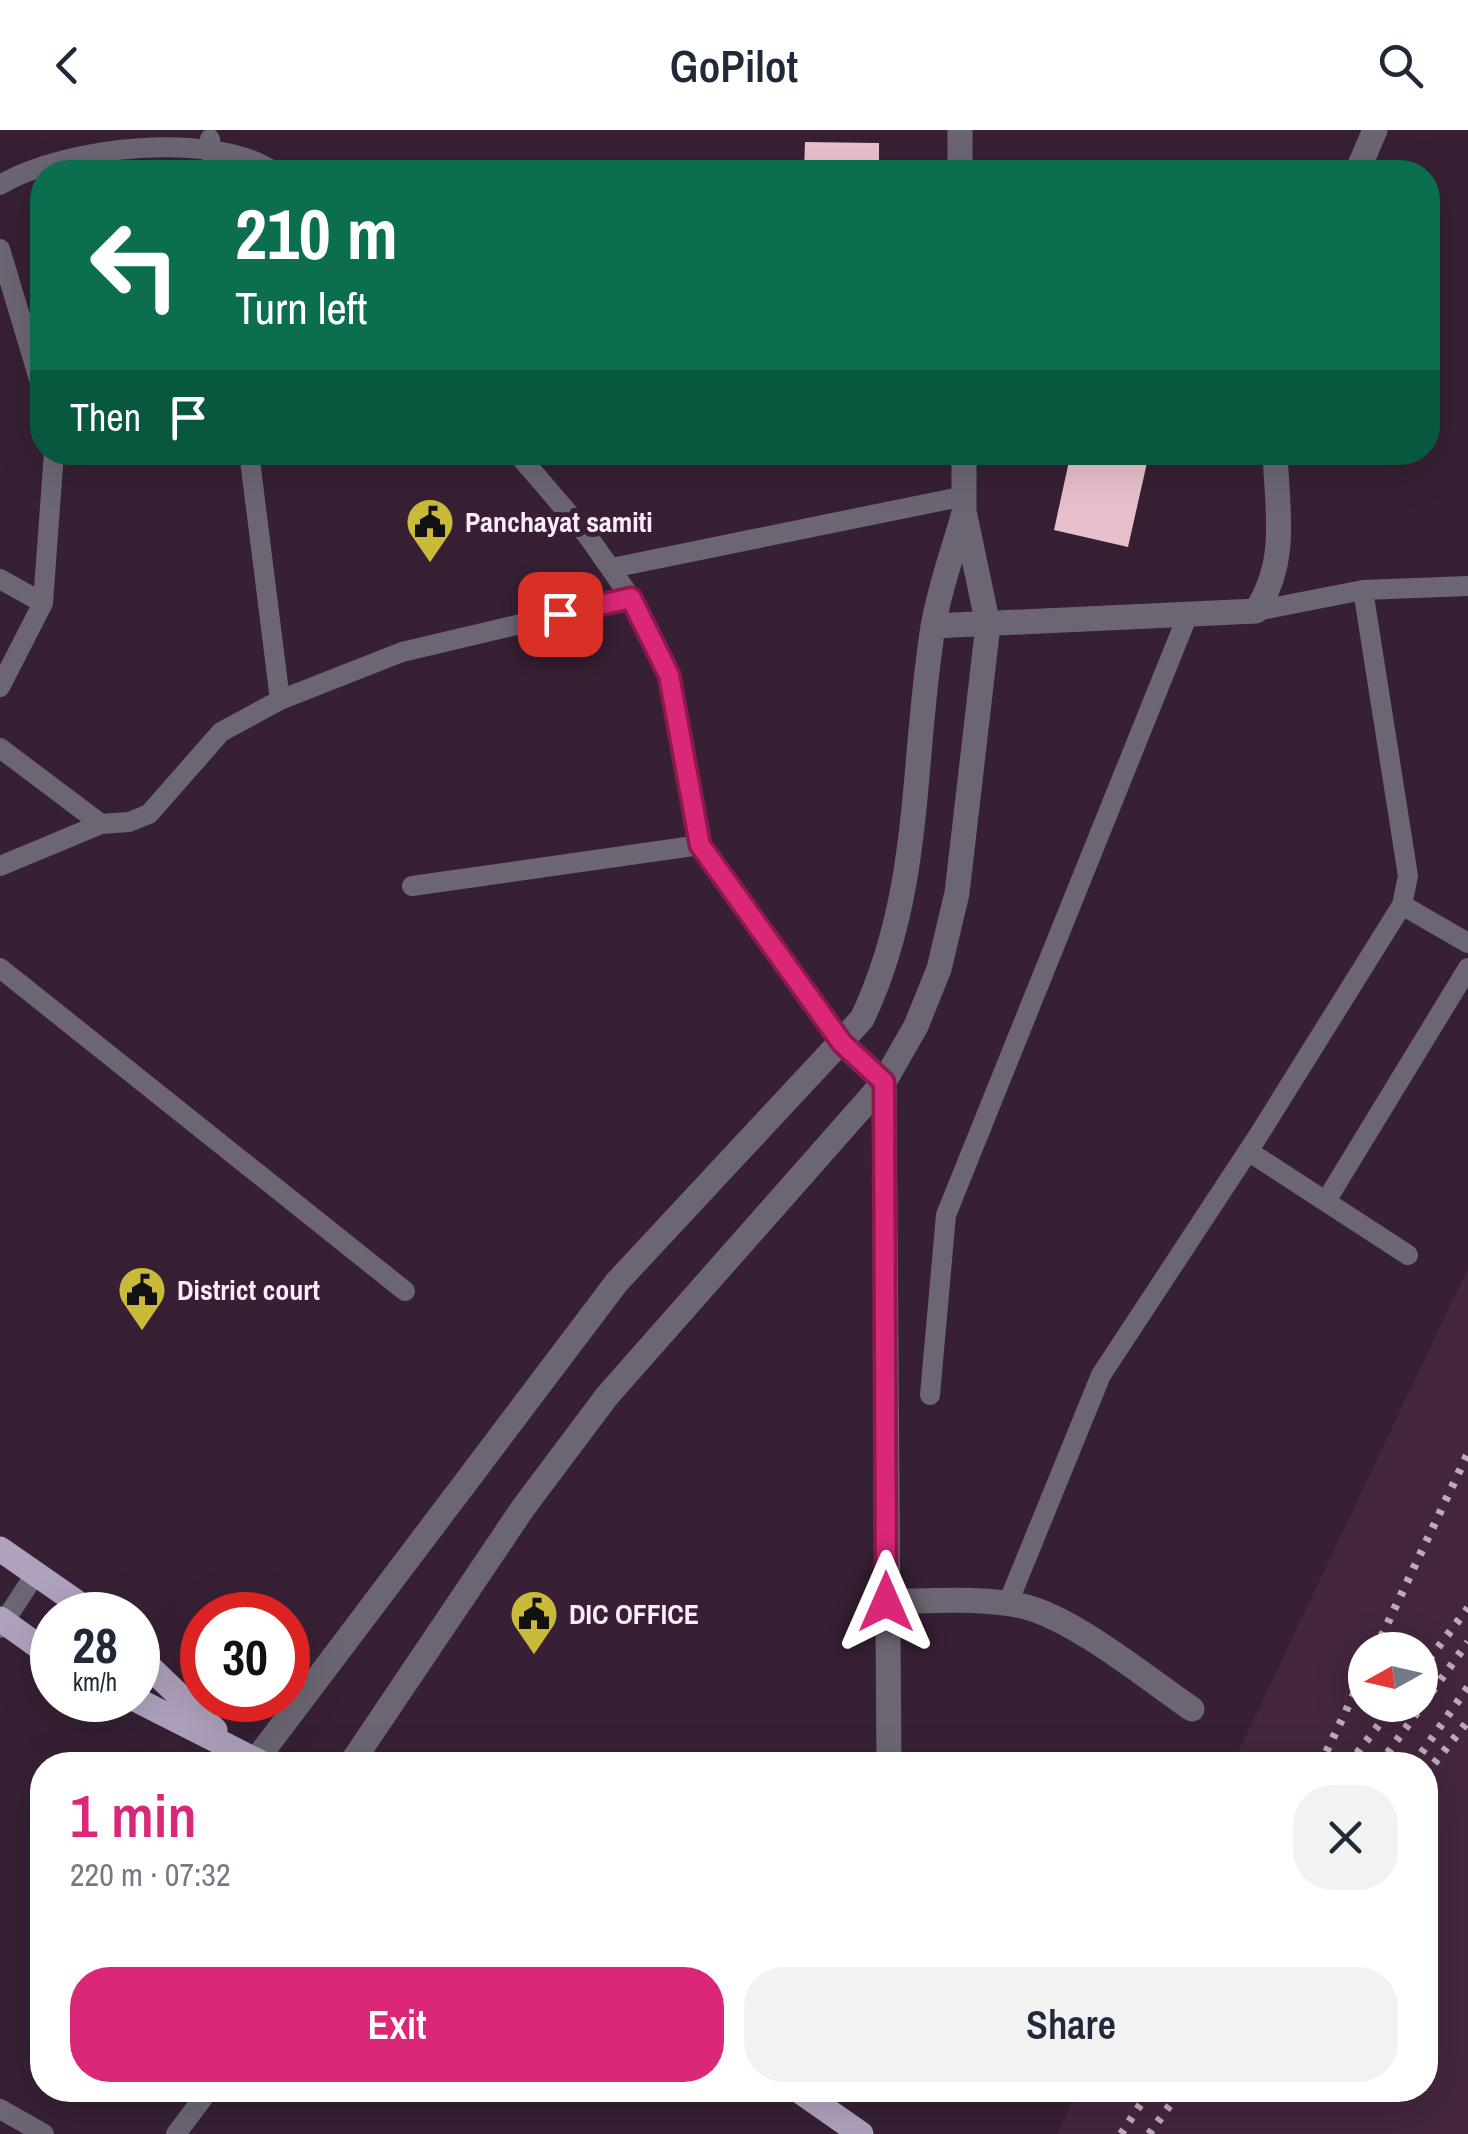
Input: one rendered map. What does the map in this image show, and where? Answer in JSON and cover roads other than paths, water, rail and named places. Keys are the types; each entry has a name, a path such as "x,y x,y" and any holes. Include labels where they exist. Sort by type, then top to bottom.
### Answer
{"main road":[{"path":"0,1549 63,1592"},
{"path":"1,1623 30,1642"},
{"path":"160,1676 245,1752"},
{"path":"160,1712 239,1752"},
{"path":"815,2102 861,2134"}],"street":[{"path":"960,130 960,160"},
{"path":"1362,160 1375,130"},
{"path":"359,1752 523,1508 607,1396 884,1082 916,1026 939,969 956,894 988,625 965,504 964,465"},
{"path":"933,626 1256,611 1270,590 1281,536 1276,465"},
{"path":"258,1752 618,1282 862,1020 885,969 910,867 933,626 965,504"},
{"path":"842,1043 884,1082 889,1752"},
{"path":"886,1602 1008,1603 1032,1608 1090,1640 1192,1709"}],"lane":[{"path":"210,140 212,160"},
{"path":"49,160 101,144 210,140 243,148 258,160"},
{"path":"0,186 30,170"},
{"path":"0,249 30,349"},
{"path":"0,687 43,603 53,465"},
{"path":"251,465 280,700"},
{"path":"527,465 612,568 669,675 700,845 842,1043"},
{"path":"612,568 965,504"},
{"path":"0,578 43,603"},
{"path":"1256,611 1363,590 1468,586"},
{"path":"1008,1603 1101,1375 1402,905 1408,876 1363,590"},
{"path":"0,866 101,824 130,822 149,814 221,732 280,700 402,652 631,598"},
{"path":"930,1395 946,1215 1186,617"},
{"path":"0,748 101,824"},
{"path":"412,886 700,845"},
{"path":"1402,905 1468,943"},
{"path":"0,968 405,1292"},
{"path":"1326,1201 1468,968"},
{"path":"1248,1151 1408,1255"},
{"path":"1,1623 36,1573"},
{"path":"176,2134 199,2102"},
{"path":"0,2108 44,2134"}],"railway":[{"path":"1383,1632 1468,1453"},
{"path":"1438,1647 1468,1608"},
{"path":"1388,1752 1468,1642"},
{"path":"1422,1752 1468,1687"},
{"path":"1326,1752 1348,1707"},
{"path":"1438,1759 1468,1721"},
{"path":"1358,1752 1381,1722"},
{"path":"1121,2134 1142,2102"},
{"path":"1149,2134 1172,2102"}],"place":[{"name":"Panchayat samiti","path":"430,564"},
{"name":"District court","path":"142,1332"},
{"name":"DIC OFFICE","path":"534,1656"}]}
